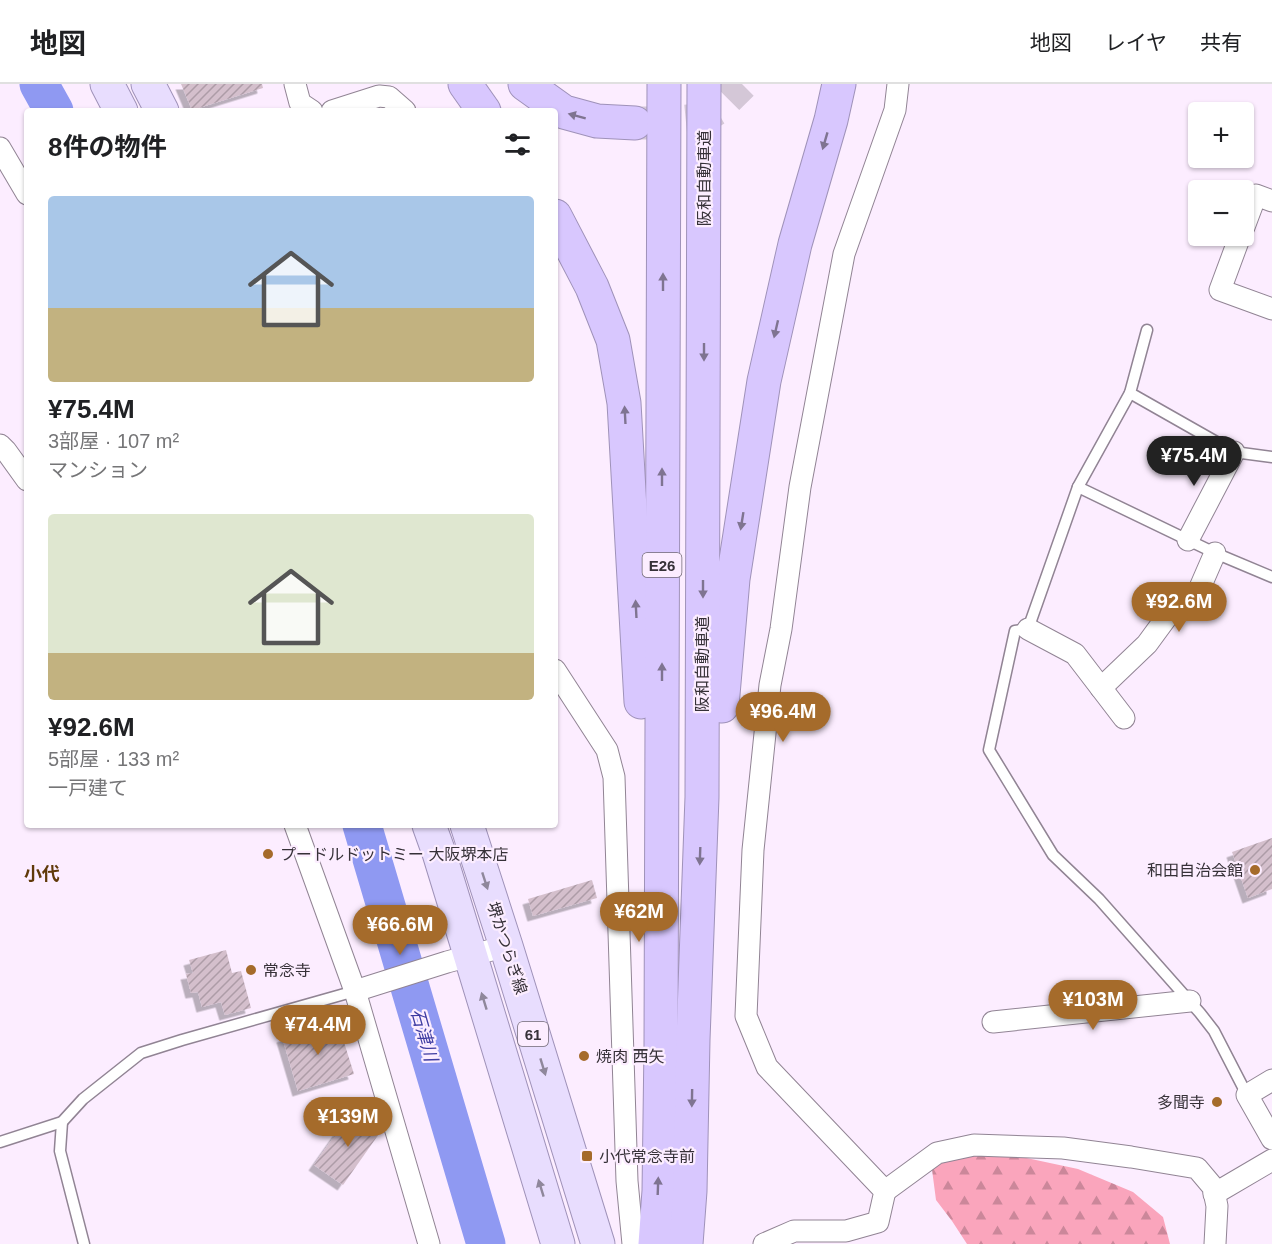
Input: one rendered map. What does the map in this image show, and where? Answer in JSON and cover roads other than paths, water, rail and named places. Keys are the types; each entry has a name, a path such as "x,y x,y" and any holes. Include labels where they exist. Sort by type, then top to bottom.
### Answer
{"highway":[{"path":"465,84 482,108"},
{"path":"525,84 564,112 597,121 635,123"},
{"name":"E26","path":"655,1244 661,1045 664,84"},
{"name":"阪和自動車道","path":"686,1244 690,1191 702,797 704,84"},
{"path":"702,797 720,725 733,579 764,381 795,244 831,120 839,84"},
{"path":"558,222 592,287 613,340 624,403 661,1045"}],"main road":[{"path":"107,84 119,108"},
{"path":"148,84 160,108"},
{"name":"61","path":"430,828 439,853 459,959 558,1244"},
{"name":"堺かつらぎ線","path":"468,828 598,1244"}],"street":[{"path":"295,84 300,103 308,108"},
{"path":"885,1191 767,1067 746,1016 755,827 770,685 781,629 800,487 844,254 895,110 898,84"},
{"path":"341,108 379,96 390,97 402,108"},
{"path":"0,148 24,189"},
{"path":"1254,200 1256,195 1272,201"},
{"path":"1236,246 1220,290 1272,309"},
{"path":"0,445 24,476"},
{"path":"1188,540 1234,452"},
{"path":"1101,688 1147,644 1169,614 1196,599 1215,554"},
{"path":"1028,629 1075,654 1124,718"},
{"path":"558,675 607,750 614,777 627,1181 633,1244"},
{"path":"296,828 360,989 429,1244"},
{"path":"360,989 506,946"},
{"path":"993,1022 1190,1001"},
{"path":"1272,1080 1247,1095 1272,1139"},
{"path":"764,1244 794,1231 846,1231 878,1222 885,1191 937,1153 974,1145 1063,1148 1197,1168 1212,1186 1217,1206 1215,1244"},
{"path":"1214,1194 1272,1160"}],"lane":[{"path":"1147,330 1130,393 1078,487 1028,629 1015,631 989,750 1053,855 1099,899 1214,1031 1247,1095"},
{"path":"1130,393 1234,452 1272,458"},
{"path":"1078,487 1215,554 1272,577"},
{"path":"0,1142 62,1122 82,1099 141,1053 360,989"},
{"path":"62,1122 60,1151 84,1244"}],"waterway":[{"name":"石津川","path":"39,84 52,108"},
{"name":"石津川","path":"363,828 486,1244"}],"tunnel":[{"path":"637,123 698,120 718,108 742,84"}],"place":[{"name":"プードルドットミー 大阪堺本店","path":"268,854"},
{"name":"和田自治会館","path":"1255,870"},
{"name":"常念寺","path":"251,970"},
{"name":"焼肉 西矢","path":"584,1056"},
{"name":"多聞寺","path":"1217,1102"},
{"name":"小代常念寺前","path":"587,1156"}],"district":[{"name":"小代","path":"42,874"}]}
